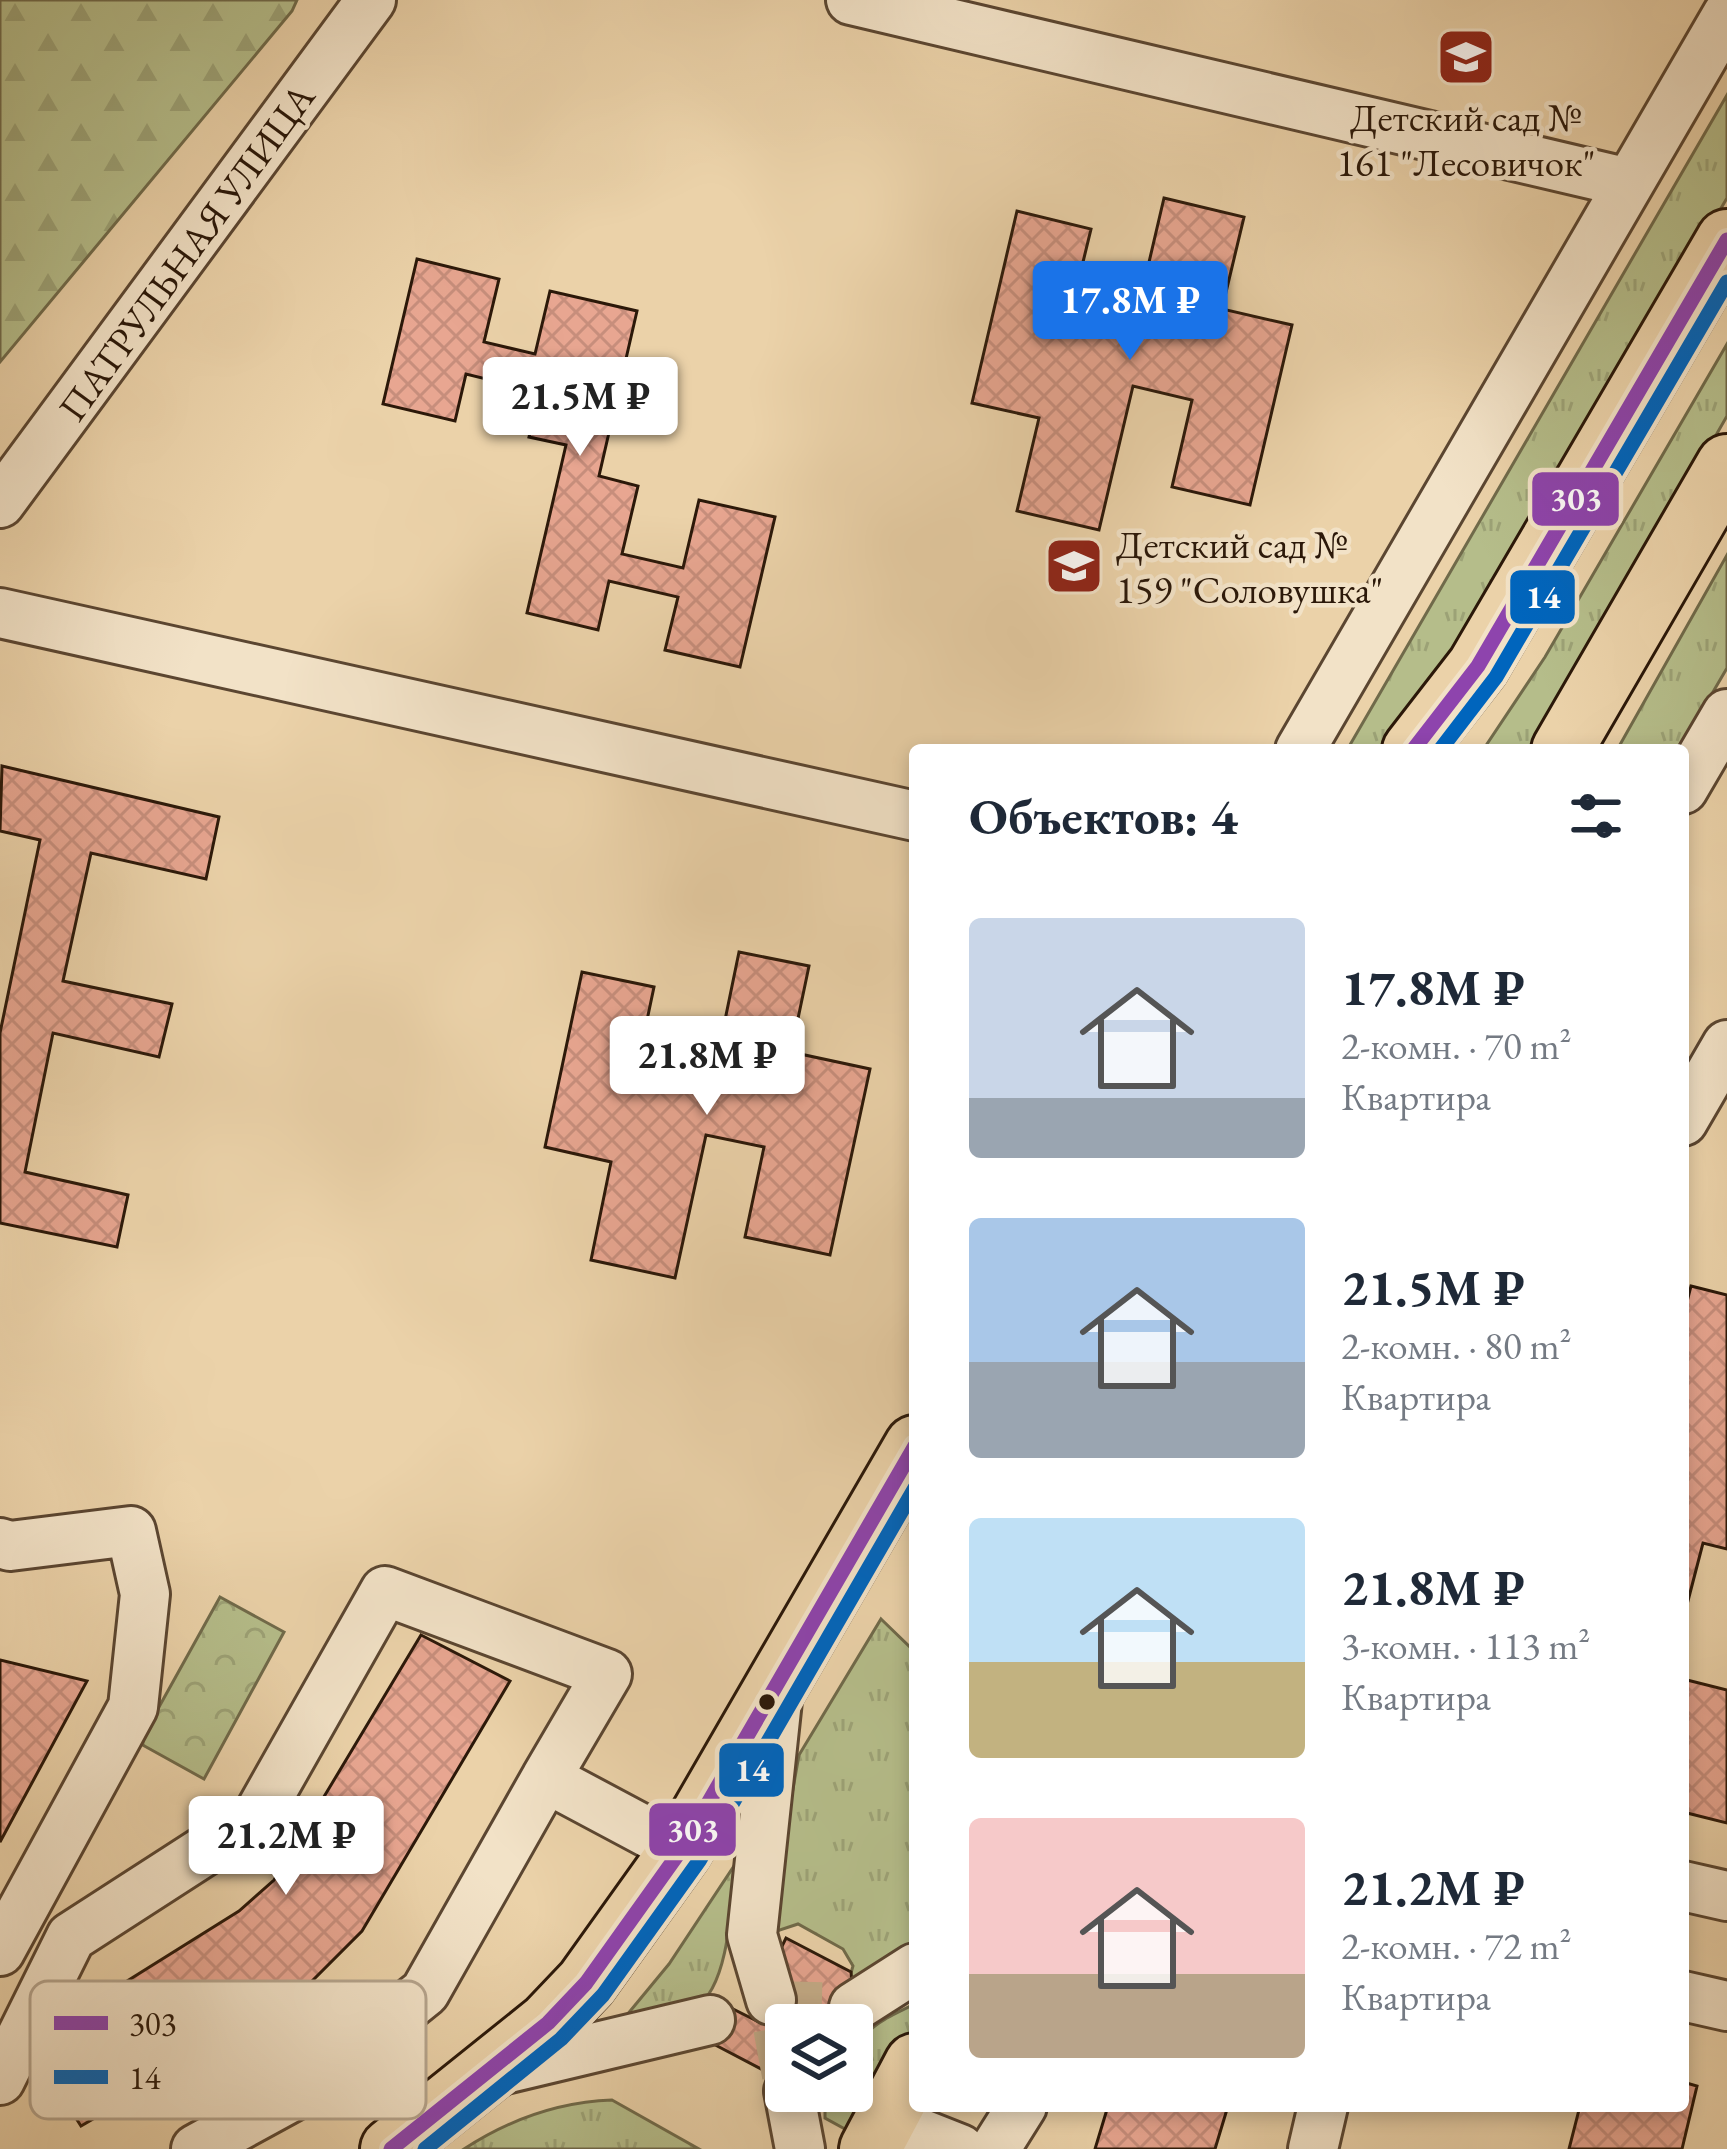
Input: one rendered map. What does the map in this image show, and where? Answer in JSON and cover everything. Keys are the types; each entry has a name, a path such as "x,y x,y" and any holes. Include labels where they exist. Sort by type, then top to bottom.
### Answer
{"main road":[{"path":"1418,744 1478,666 1727,241"},
{"path":"1565,744 1727,464"},
{"path":"391,2149 548,2023 586,1983 681,1850 909,1456"},
{"path":"877,2134 909,2075"}],"street":[{"name":"ПАТРУЛЬНАЯ УЛИЦА","path":"0,503 371,0"},
{"path":"851,0 1630,183"},
{"path":"1303,744 1727,15"},
{"path":"0,613 909,814"},
{"path":"1689,779 1727,714"},
{"path":"1689,1111 1727,1045"},
{"path":"0,1543 10,1546 130,1531 145,1594 133,1707 0,1951"},
{"path":"49,1981 71,1937 256,1816 385,1591 608,1674 426,1990"},
{"path":"483,2074 747,2010 779,1680"},
{"path":"546,1778 681,1850"},
{"path":"1689,1887 1727,1896"},
{"path":"859,2004 909,1971"},
{"path":"1689,1997 1727,2006"},
{"path":"0,2080 30,2020"},
{"path":"793,2112 800,2149"},
{"path":"994,2149 1018,2112"},
{"path":"1313,2149 1322,2112"},
{"path":"196,2149 252,2119"},
{"path":"877,2134 960,2149"}],"green space":[{"path":"0,0 297,0 0,362"},
{"path":"1727,95 1727,198 1445,679 1387,744 1350,744"},
{"path":"1727,344 1727,416 1565,698 1544,744 1487,744 1545,657"},
{"path":"1727,555 1727,668 1683,744 1620,744"},
{"path":"220,1597 284,1632 204,1779 139,1743"},
{"path":"881,1619 909,1646 909,1947 848,1983 853,1966 843,1949 798,1924 774,1932 775,1890 799,1755"},
{"path":"734,1866 722,1964 706,1998 677,2017 612,2033 669,1964"},
{"path":"909,2007 909,2035 873,2100 873,2028"},
{"path":"612,2100 699,2149 464,2149 535,2114"},
{"path":"825,2112 866,2112 854,2134 825,2118"}],"building":[{"path":"1164,198 1244,217 1222,309 1292,325 1250,505 1172,487 1192,400 1133,386 1099,530 1017,511 1039,418 972,403 1017,211 1091,229 1069,320 1132,335"},
{"path":"417,259 499,279 484,342 535,354 550,291 637,311 599,476 638,486 622,554 683,568 699,500 775,517 740,667 665,650 678,597 609,581 598,630 527,613 566,445 529,437 540,392 466,374 455,421 383,404"},
{"path":"2,766 219,817 206,879 91,853 63,981 172,1004 159,1057 53,1033 25,1172 128,1195 117,1247 0,1223 0,1033 40,840 0,831"},
{"path":"739,952 809,966 791,1052 870,1069 830,1255 745,1237 764,1147 706,1135 675,1278 591,1260 611,1162 545,1147 582,972 654,987 635,1077 710,1093"},
{"path":"1691,1286 1727,1295 1727,1549 1703,1543 1689,1597"},
{"path":"421,1635 510,1681 362,1931 312,1981 127,1981 239,1911 274,1880"},
{"path":"0,1660 87,1681 0,1842"},
{"path":"1689,1680 1727,1690 1727,1823 1689,1814"},
{"path":"786,1938 851,1972 854,2004 769,2004 780,1984 767,1977"},
{"path":"719,2002 759,2022 765,2011 765,2071 700,2037"},
{"path":"1689,2084 1697,2086 1682,2149 1569,2149 1578,2112 1689,2112"},
{"path":"1106,2112 1226,2112 1215,2149 1095,2149"}],"transit line":[{"name":"303","path":"1418,744 1478,666 1727,240"},
{"name":"14","path":"1445,744 1496,677 1727,282"},
{"name":"303","path":"391,2149 548,2023 586,1983 681,1850 909,1456"},
{"name":"14","path":"425,2149 561,2039 603,1995 699,1861 909,1498"}],"place":[{"name":"Детский сад № 161 \"Лесовичок\"","path":"1466,57"},
{"name":"Детский сад № 159 \"Соловушка\"","path":"1074,566"}]}
